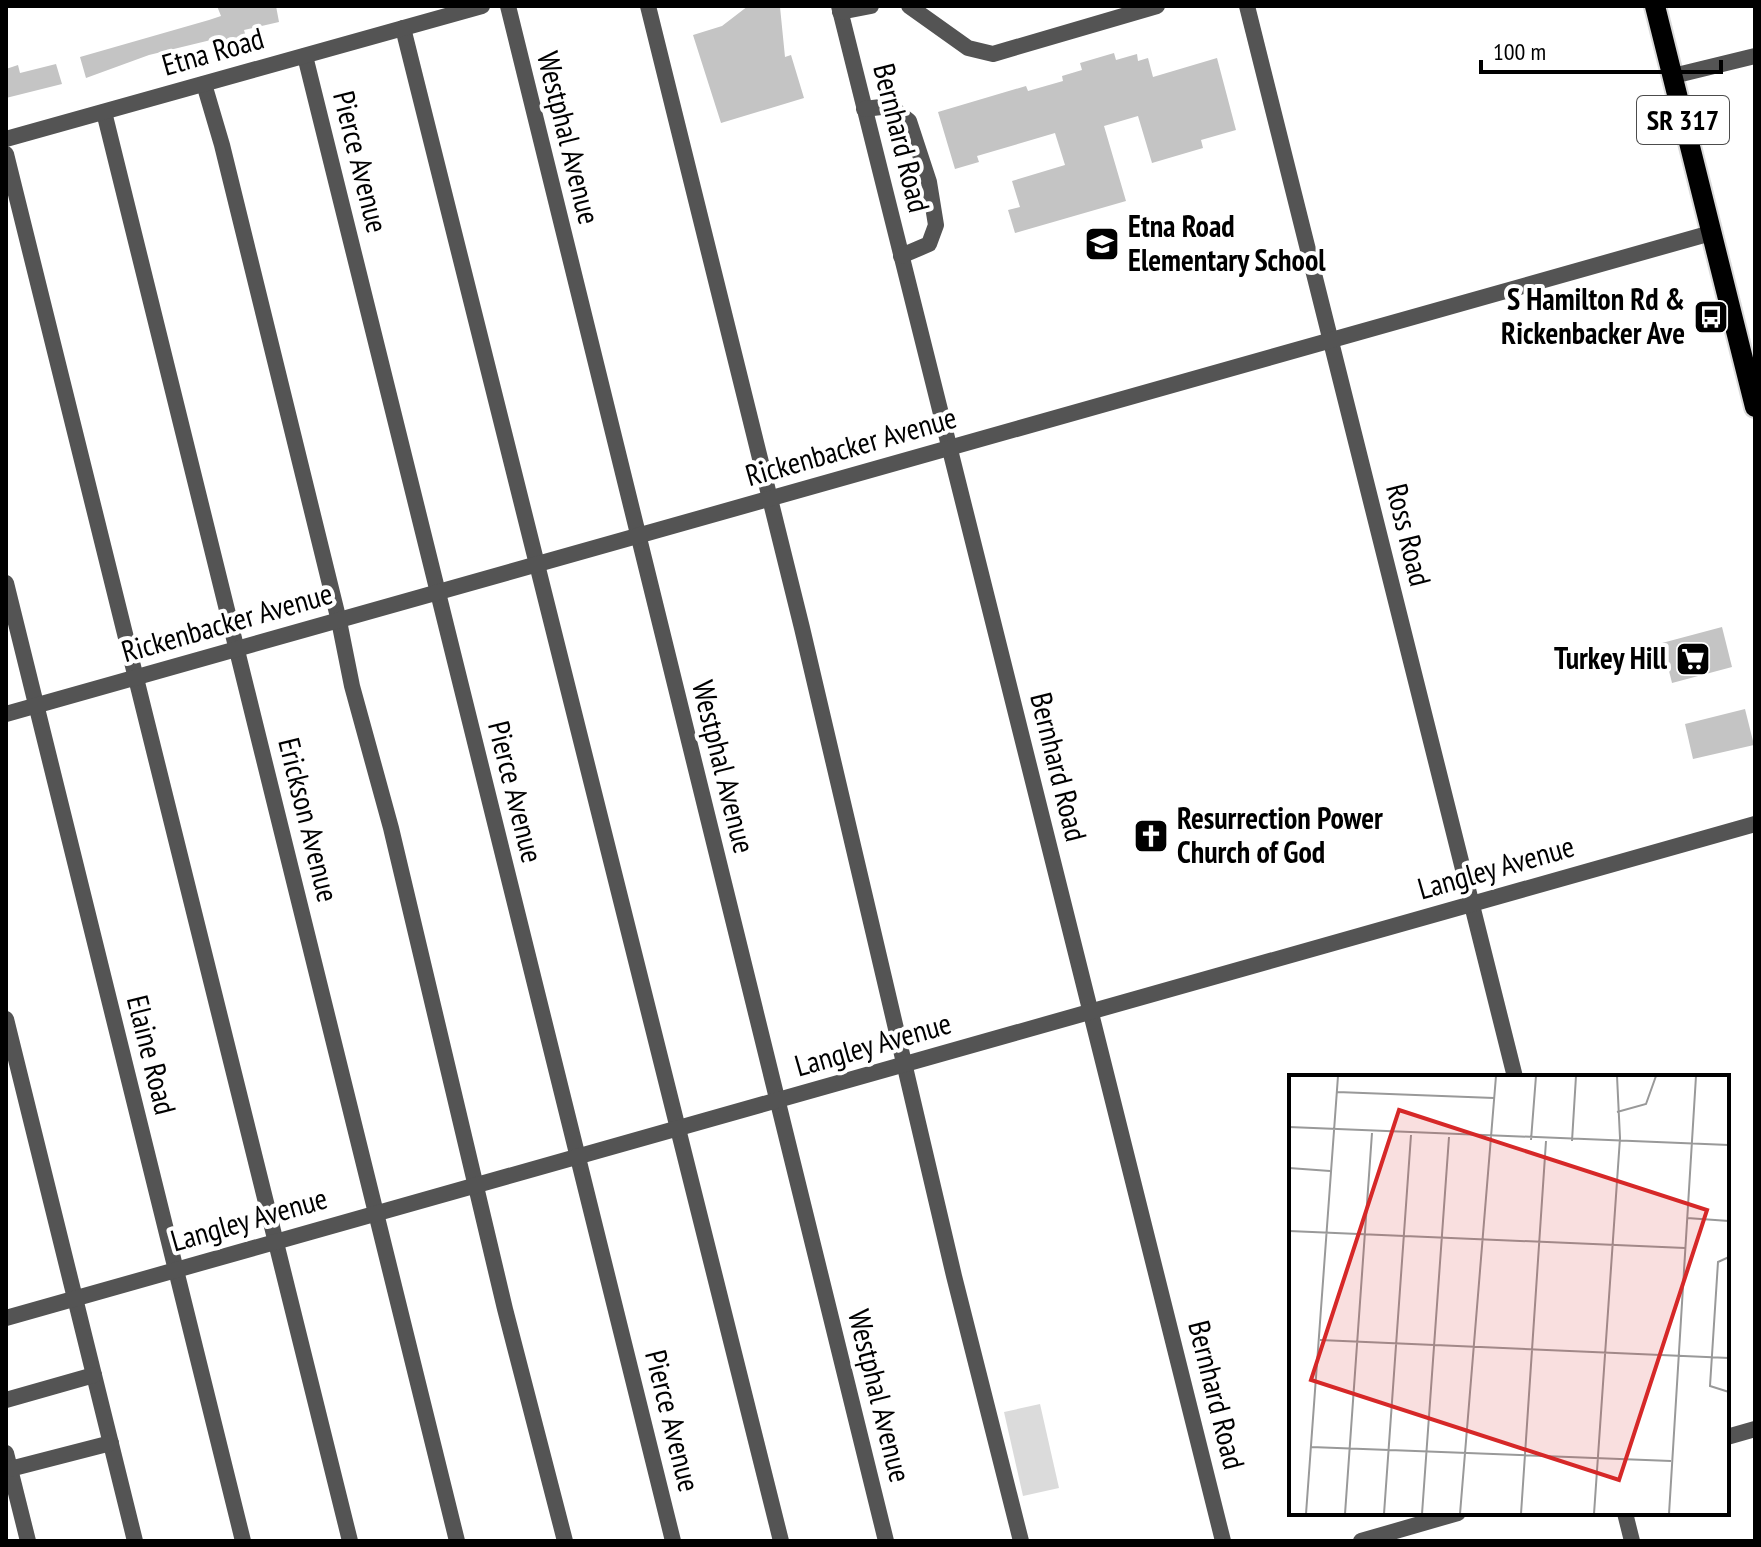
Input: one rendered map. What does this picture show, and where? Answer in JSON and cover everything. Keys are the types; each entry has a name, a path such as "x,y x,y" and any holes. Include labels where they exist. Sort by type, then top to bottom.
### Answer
{"main road":[{"name":"SR 317","path":"1655,6 1755,407"}],"street":[{"name":"Etna Road","path":"6,139 482,6"},
{"name":"Westphal Avenue","path":"508,6 886,1541"},
{"path":"648,6 1021,1541"},
{"path":"840,9 871,6"},
{"path":"909,6 968,48 993,54 1157,6"},
{"name":"Ross Road","path":"1247,6 1515,1075"},
{"name":"Bernhard Road","path":"840,9 1223,1541"},
{"path":"403,28 781,1541"},
{"name":"Pierce Avenue","path":"305,56 673,1541"},
{"path":"1673,76 1755,56"},
{"path":"204,84 339,621 352,686 391,828 565,1541"},
{"path":"864,109 890,106 909,121 932,193 936,225 929,244 901,256"},
{"name":"Erickson Avenue","path":"104,112 457,1541"},
{"path":"6,154 350,1541"},
{"name":"Rickenbacker Avenue","path":"6,714 1711,233"},
{"name":"Elaine Road","path":"6,583 243,1541"},
{"name":"Langley Avenue","path":"6,1318 1755,824"},
{"path":"6,1019 135,1541"},
{"path":"6,1400 94,1375"},
{"path":"1729,1436 1755,1429"},
{"path":"28,1541 8,1461 111,1443"},
{"path":"1361,1541 1451,1515"},
{"path":"1626,1515 1632,1541"}],"shaded area":[{"path":"1040,1404 1059,1488 1023,1496 1004,1412"}],"building":[{"path":"217,6 276,6 279,22 244,30 246,37 216,44 215,39 149,55 86,78 80,57 221,16"},
{"path":"748,6 780,7 785,57 791,55 804,98 721,123 693,35 722,26"},
{"path":"1114,53 1116,60 1137,54 1138,61 1148,58 1153,77 1217,58 1236,130 1201,140 1203,148 1152,163 1138,116 1104,126 1126,201 1015,233 1008,210 1020,207 1012,181 1065,165 1055,133 977,156 979,162 955,169 938,112 1026,86 1028,91 1063,81 1062,76 1082,70 1080,63"},
{"path":"56,64 62,84 6,98 6,69 18,65 20,73"},
{"path":"1722,627 1732,667 1672,683 1662,643"},
{"path":"1745,709 1754,745 1693,759 1685,724"}],"place":[{"name":"Etna Road Elementary School","path":"1102,244"},
{"name":"S Hamilton Rd & Rickenbacker Ave","path":"1711,317"},
{"name":"Turkey Hill","path":"1693,659"},
{"name":"Resurrection Power Church of God","path":"1151,836"}]}
